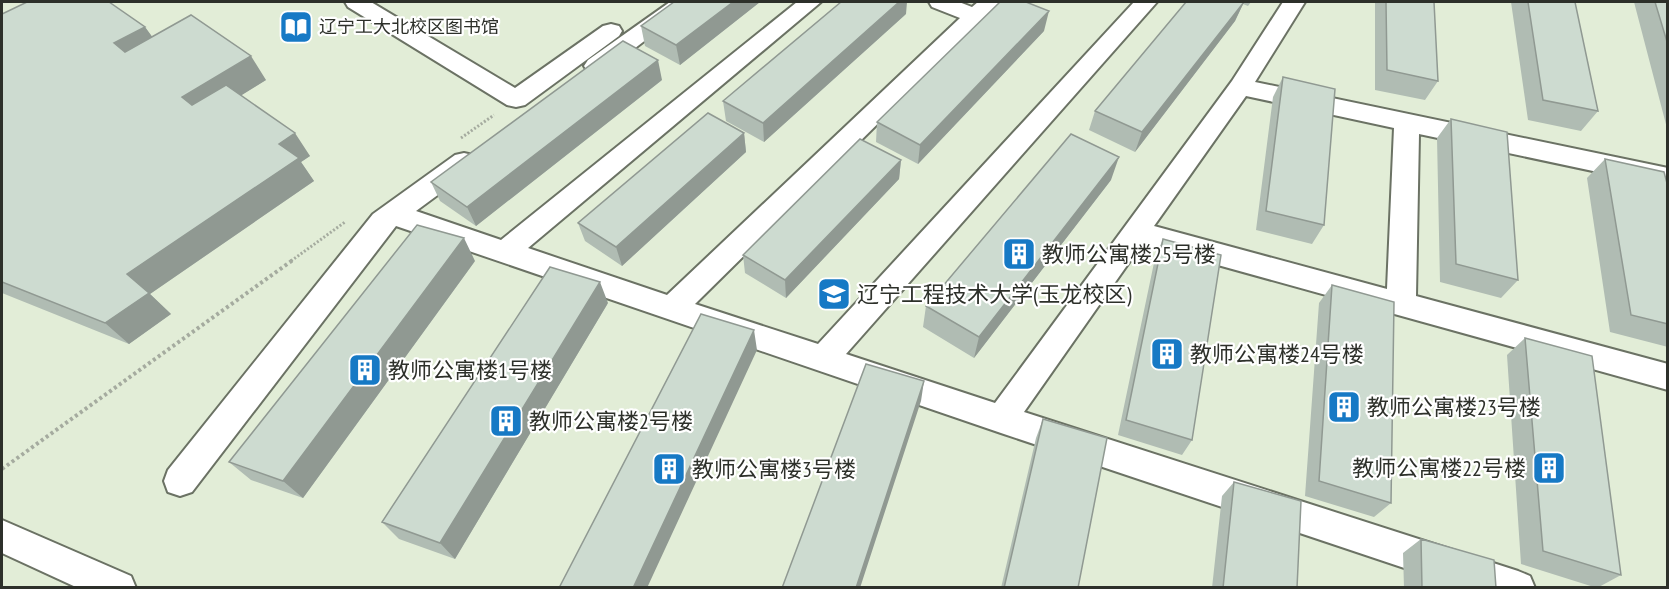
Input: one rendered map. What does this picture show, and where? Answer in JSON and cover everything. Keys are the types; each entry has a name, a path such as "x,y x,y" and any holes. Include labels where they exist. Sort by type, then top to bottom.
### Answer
{"street":[{"path":"356,2 516,112"},
{"path":"516,112 653,2"},
{"path":"516,112 684,2"},
{"path":"504,252 810,2"},
{"path":"940,2 982,9"},
{"path":"823,359 1146,2"},
{"path":"1001,418 1240,87 1294,2"},
{"path":"672,308 982,9"},
{"path":"1240,87 1668,178"},
{"path":"1401,304 1407,123"},
{"path":"180,481 383,221 487,146"},
{"path":"393,214 823,359 1518,588"},
{"path":"1136,232 1668,377"},
{"path":"2,536 119,588"}],"path":[{"path":"458,141 516,112"},
{"path":"2,469 351,217"}],"shaded area":[{"name":"辽宁工程技术大学(玉龙校区)","path":"2,2 1667,2 1667,587 2,587"}],"building":[{"path":"27,2 109,2 145,27 114,43 125,52 191,15 251,56 182,97 192,105 226,85 295,133 279,144 299,158 127,274 149,293 105,323 2,282 2,14"},
{"path":"674,2 733,2 676,45 641,26"},
{"path":"841,2 899,2 763,123 723,101"},
{"path":"1000,2 1026,2 1049,11 920,145 877,122"},
{"path":"1186,2 1244,2 1142,132 1095,111"},
{"path":"1386,2 1434,2 1438,81 1387,70"},
{"path":"1528,2 1575,2 1598,111 1543,100"},
{"path":"1655,2 1668,2 1668,45"},
{"path":"623,41 658,60 467,207 431,182"},
{"path":"1283,77 1335,89 1324,225 1266,211"},
{"path":"708,113 744,133 616,247 578,223"},
{"path":"1451,119 1507,132 1518,280 1456,264"},
{"name":"教师公寓楼25号楼","path":"1071,134 1119,157 979,337 926,306"},
{"path":"860,139 901,160 785,280 743,255"},
{"path":"1605,159 1664,172 1668,187 1668,324 1631,315"},
{"path":"417,225 464,238 283,481 229,462"},
{"name":"教师公寓楼24号楼","path":"1163,239 1221,255 1192,440 1126,420"},
{"path":"550,267 600,282 440,543 382,522"},
{"name":"教师公寓楼23号楼","path":"1332,285 1394,302 1391,503 1319,481"},
{"name":"教师公寓楼3号楼","path":"701,314 754,330 633,588 559,588"},
{"path":"1525,338 1592,356 1621,575 1543,551"},
{"path":"866,364 924,381 856,588 782,588"},
{"path":"1043,419 1107,438 1078,588 1004,588"},
{"path":"1234,482 1301,501 1297,588 1223,588"},
{"path":"1421,539 1494,560 1496,588 1422,588"}],"place":[{"name":"辽宁工大北校区图书馆","path":"296,27"},
{"name":"教师公寓楼25号楼","path":"1019,254"},
{"name":"辽宁工程技术大学(玉龙校区)","path":"834,294"},
{"name":"教师公寓楼24号楼","path":"1167,354"},
{"name":"教师公寓楼1号楼","path":"365,370"},
{"name":"教师公寓楼23号楼","path":"1344,407"},
{"name":"教师公寓楼2号楼","path":"506,421"},
{"name":"教师公寓楼22号楼","path":"1549,468"},
{"name":"教师公寓楼3号楼","path":"669,469"}]}
